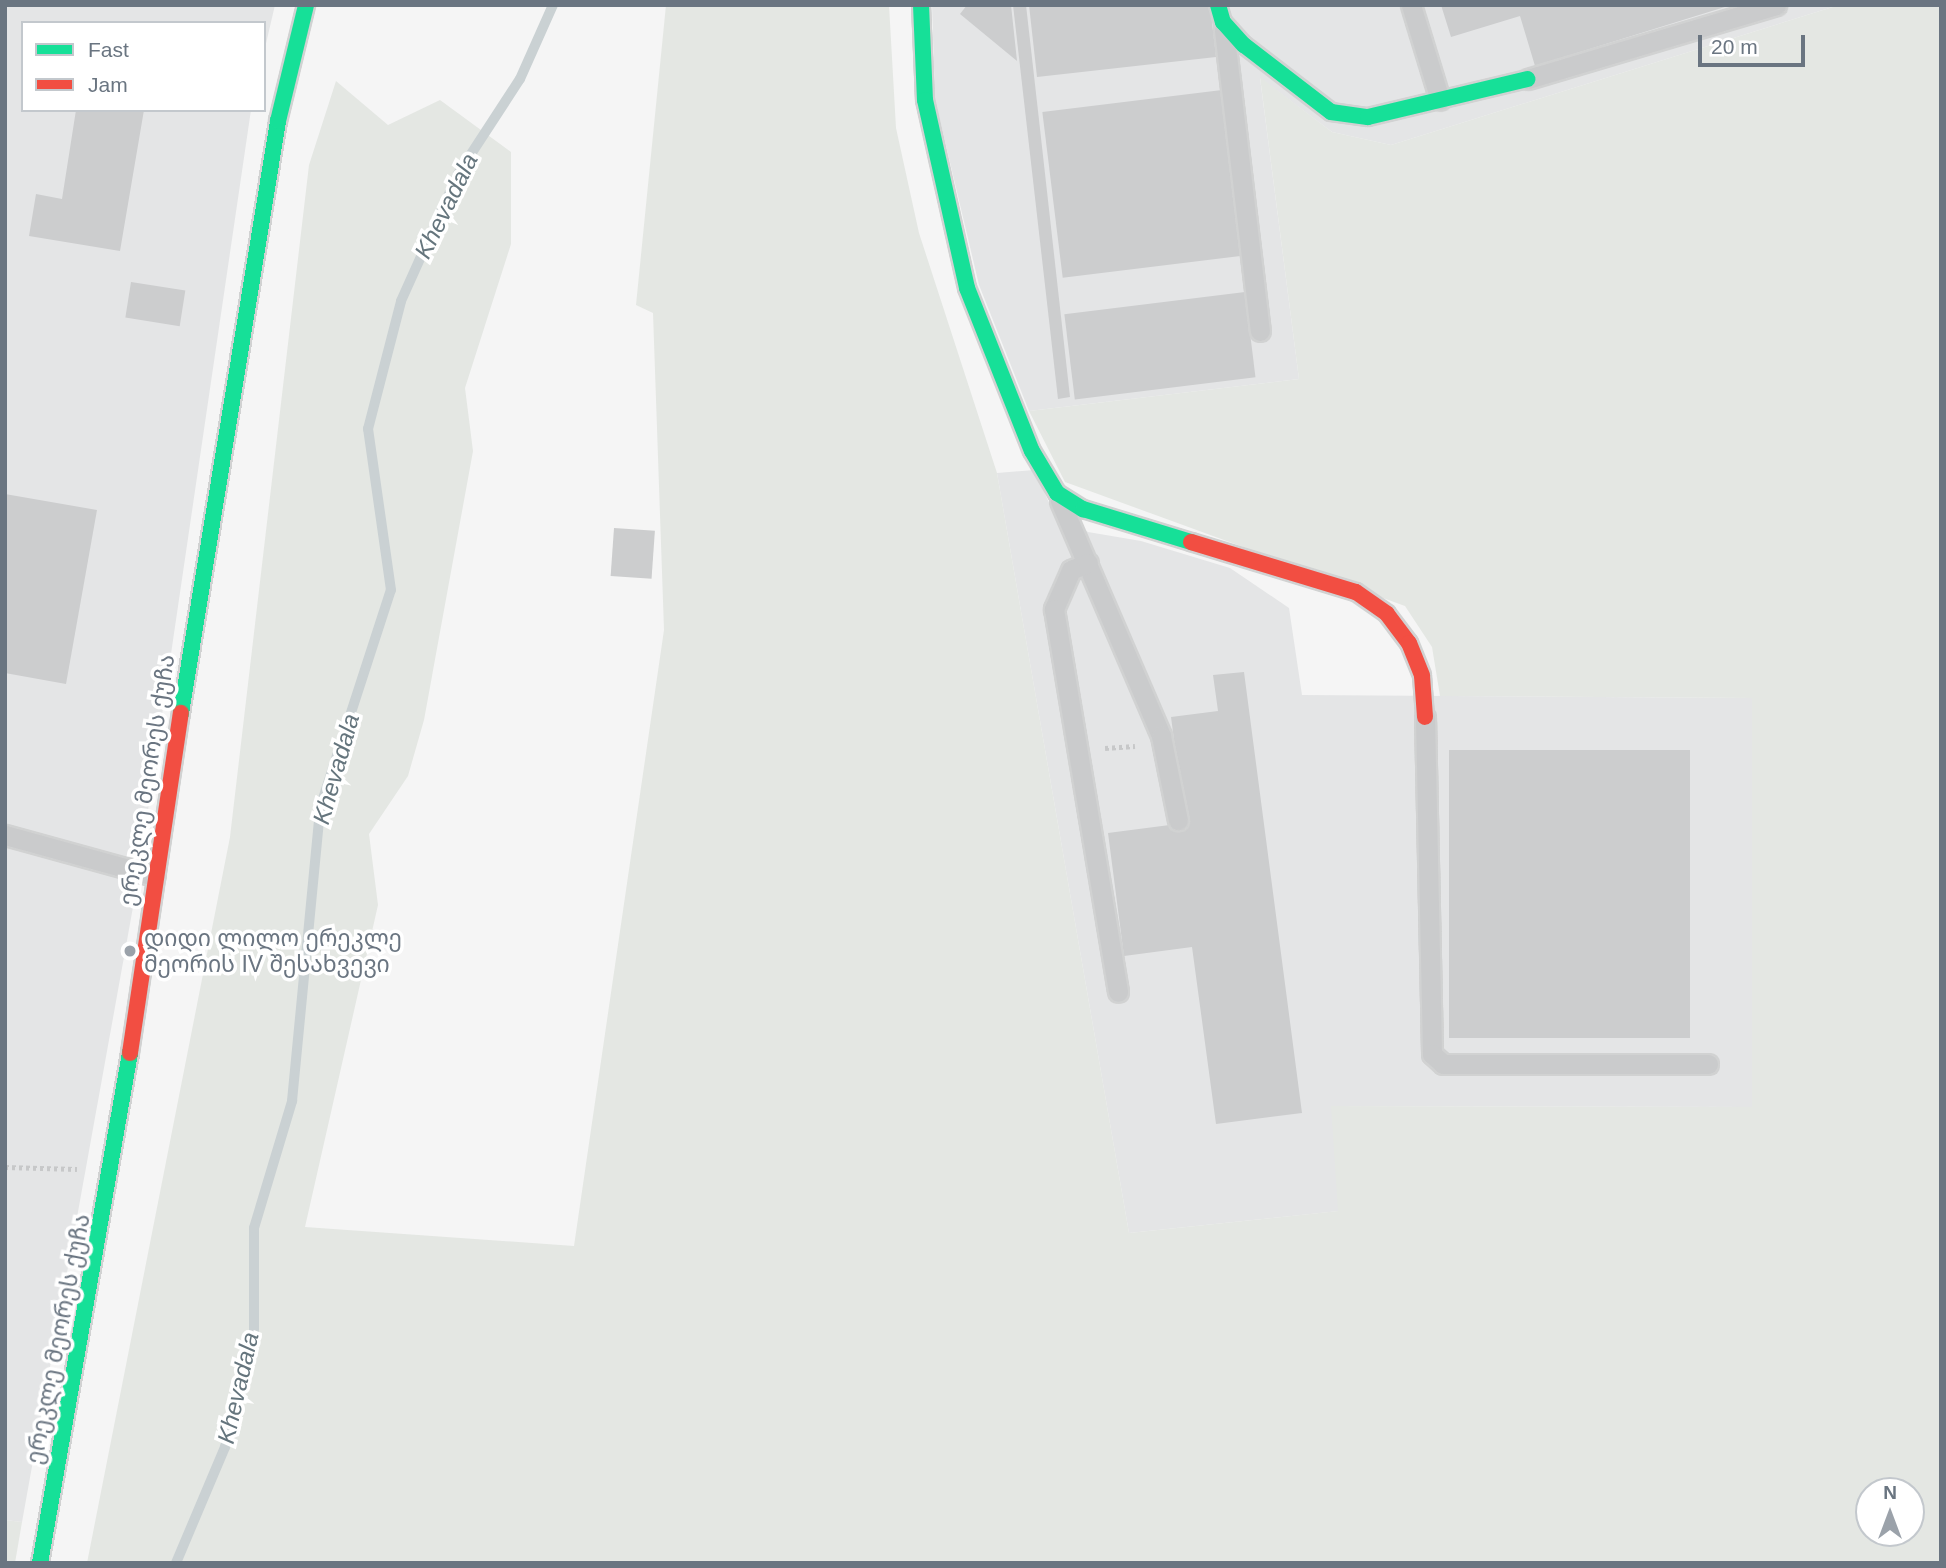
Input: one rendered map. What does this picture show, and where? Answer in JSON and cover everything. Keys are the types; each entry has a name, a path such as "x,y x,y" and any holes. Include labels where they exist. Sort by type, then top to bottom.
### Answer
{"main road":[{"name":"ერეკლე მეორეს ქუჩა","path":"40,1563 115,1159 154,876 278,121 306,5"},
{"path":"921,5 925,100 967,288 1032,452 1057,493 1083,509 1356,592 1387,614 1409,643 1422,676 1425,717"},
{"path":"1220,14 1331,112 1368,117 1528,79"}],"lane":[{"path":"1411,5 1440,100"},
{"path":"1528,79 1776,5"},
{"path":"1220,14 1259,331"},
{"path":"1057,493 1163,744 1178,820"},
{"path":"1088,563 1071,570 1054,609 1118,992"},
{"path":"1425,717 1432,1054 1443,1064 1708,1064"},
{"path":"5,835 154,876"}],"path":[{"path":"1078,749 1163,744"},
{"path":"5,1167 62,1174 115,1159"}],"shaded area":[{"path":"5,5 275,5 266,43 266,21 21,21 21,112 251,112 137,885 22,1522 5,1520"},
{"path":"666,5 889,5 896,128 919,233 997,473 1129,1233 1338,1211 1331,1106 1752,1107 1752,698 1440,696 1432,647 1405,606 1065,482 1029,411 1299,379 1260,77 1332,132 1391,145 1839,5 1941,5 1941,1563 87,1563 230,837 309,165 336,81 388,125 440,100 511,152 511,244 465,388 473,451 424,720 408,776 369,834 378,905 305,1227 574,1246 664,630 653,313 636,305"},
{"path":"932,5 1839,5 1391,145 1332,132 1260,78 1299,379 1029,411 979,285 935,99"},
{"path":"1034,470 1051,507 1088,532 1141,541 1230,568 1289,608 1302,695 1752,698 1752,1107 1332,1106 1339,1211 1129,1233 997,473"},
{"path":"5,1520 22,1522 15,1563 5,1563"}],"building":[{"path":"967,5 1011,5 1017,61 960,14"},
{"path":"1013,5 1026,5 1070,397 1058,399"},
{"path":"1029,5 1210,5 1216,57 1037,77"},
{"path":"1441,5 1728,6 1535,66 1520,16 1451,37"},
{"path":"1222,90 1242,256 1063,278 1042,112"},
{"path":"76,112 144,112 120,251 29,236 36,194 62,199"},
{"path":"131,282 185,291 180,326 125,318"},
{"path":"1245,292 1255,377 1075,400 1064,314"},
{"path":"5,494 97,510 66,684 5,673"},
{"path":"614,528 655,531 652,579 611,576"},
{"path":"1244,672 1302,1113 1216,1124 1192,947 1124,956 1108,833 1185,823 1171,717 1218,711 1213,675"},
{"path":"1449,750 1690,750 1690,1038 1449,1038"}],"waterway":[{"name":"Khevadala","path":"176,1563 225,1447 254,1333 254,1228 292,1101 320,808 391,590 368,429 401,301 458,174 520,79 553,5"}],"traffic: fast":[{"path":"181,713 278,121 306,5"},
{"path":"921,5 925,100 967,288 1032,451 1057,493 1083,509 1191,542"},
{"path":"1218,5 1223,22 1244,45 1331,112 1368,117 1528,79"},
{"path":"40,1563 130,1053"}],"traffic: jam":[{"path":"1191,542 1356,592 1387,614 1409,643 1422,676 1425,717"},
{"path":"130,1053 181,713"}],"place":[{"name":"დიდი ლილო ერეკლე მეორის IV შესახვევი","path":"130,951"}]}
